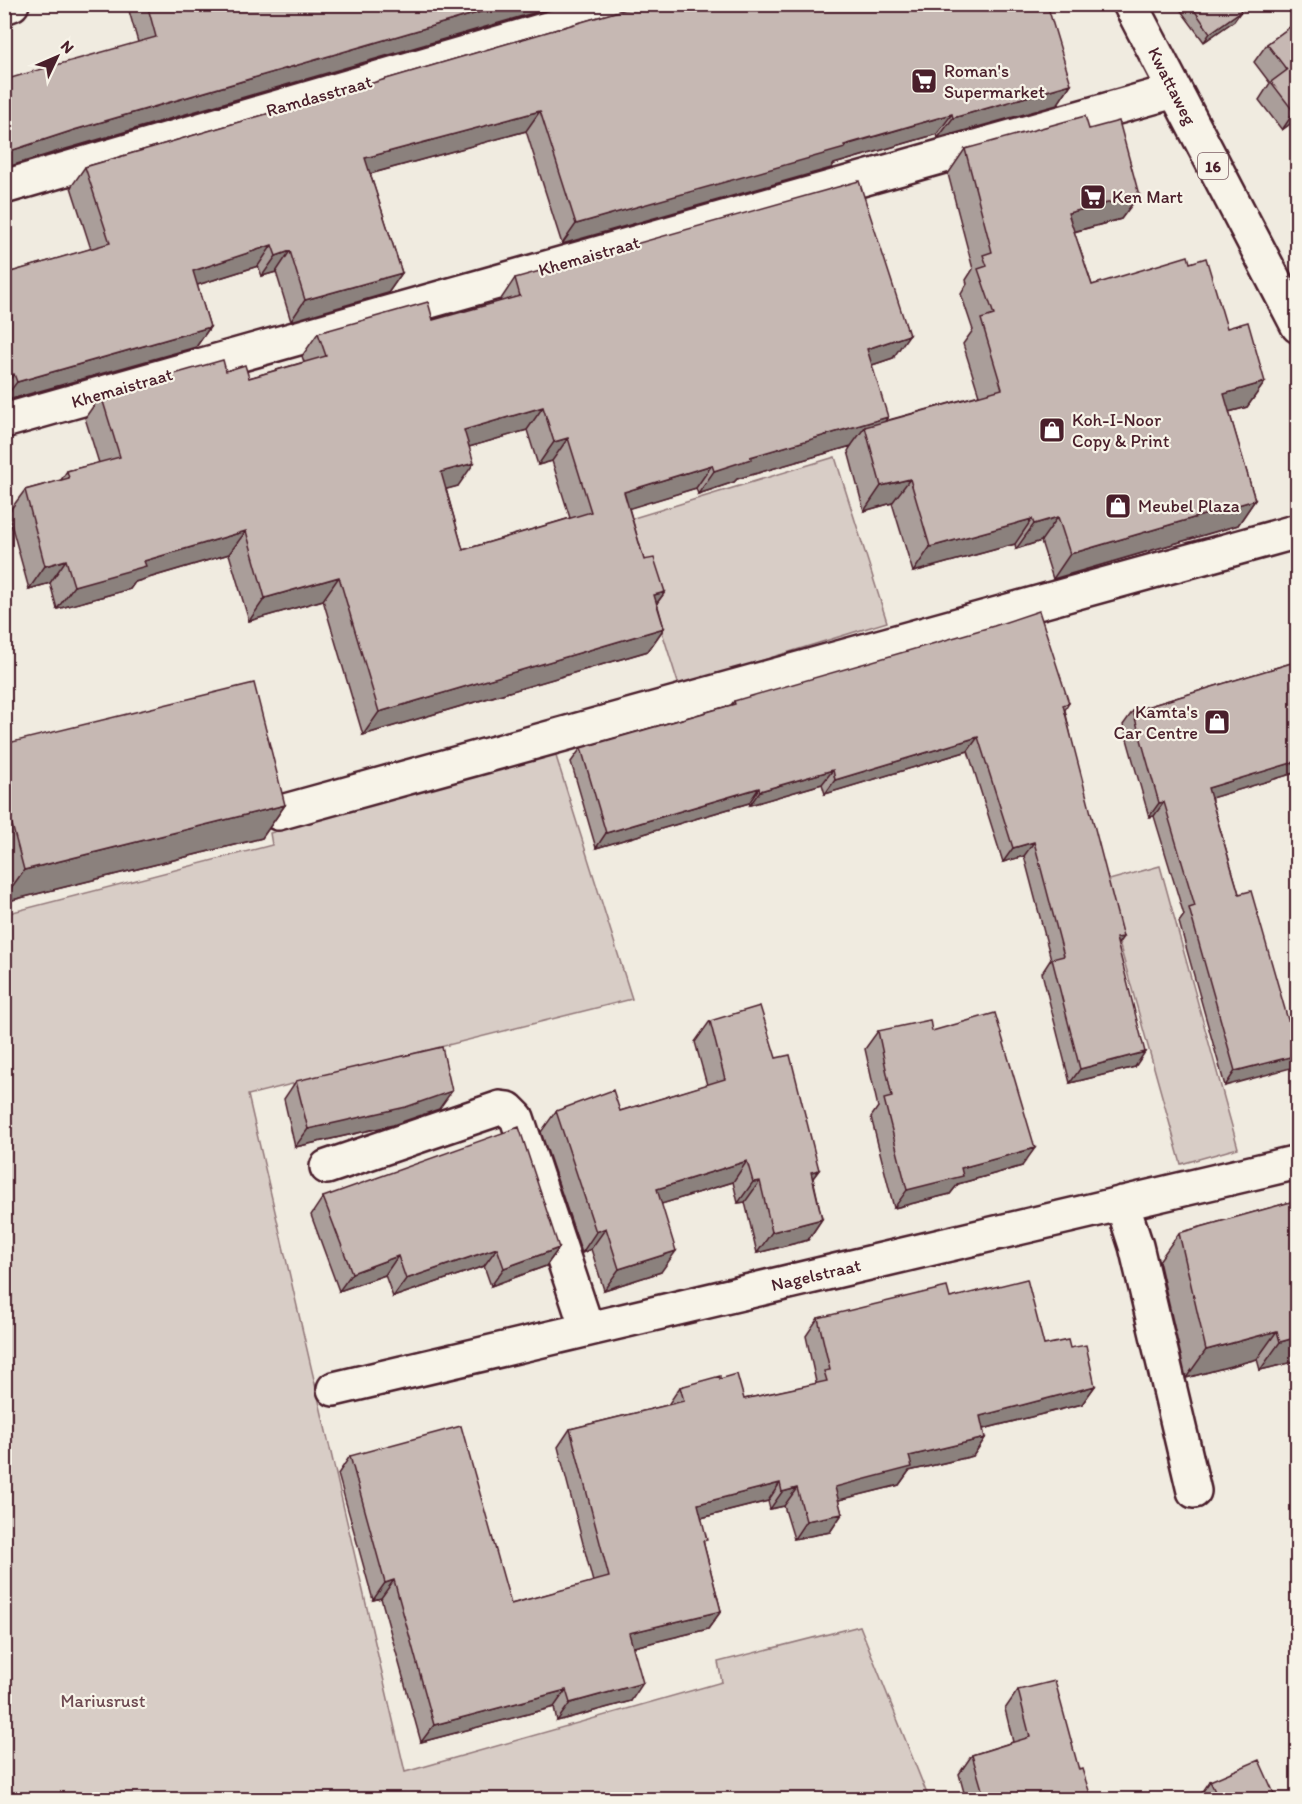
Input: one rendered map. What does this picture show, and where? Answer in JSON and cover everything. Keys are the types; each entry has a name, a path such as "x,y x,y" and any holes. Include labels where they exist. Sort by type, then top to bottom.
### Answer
{"street":[{"path":"4,7 12,4"},
{"name":"Ramdasstraat","path":"4,187 633,4"},
{"name":"Kwattaweg","path":"1130,4 1298,326"},
{"name":"Khemaistraat","path":"4,421 1174,91"},
{"path":"278,813 1298,531"},
{"path":"327,1167 500,1108 508,1109 517,1118 587,1329"},
{"name":"Nagelstraat","path":"334,1389 1298,1162"},
{"path":"1122,1203 1136,1246 1194,1491"}],"green space":[{"path":"835,457 887,622 679,686 627,520"},
{"name":"Mariusrust","path":"555,753 632,999 248,1095 405,1772 722,1682 718,1662 860,1626 929,1799 5,1800 5,914 272,845 270,833"},
{"path":"1160,866 1238,1148 1181,1164 1102,882"}],"building":[{"path":"147,4 508,4 74,130 4,153 4,80 156,37"},
{"path":"643,4 1047,4 1071,84 953,118 952,114 844,145 845,148 576,224 540,111 365,158 402,273 305,300 290,251 276,256 272,245 193,271 210,327 17,382 14,374 4,377 4,274 110,243 85,167"},
{"path":"1190,4 1236,4 1241,11 1210,33"},
{"path":"1298,21 1298,109 1294,112 1271,82 1287,70 1267,44"},
{"path":"1085,116 1089,129 1119,121 1139,195 1068,213 1092,285 1188,256 1190,263 1206,258 1227,328 1248,322 1265,382 1224,394 1255,500 1070,554 1058,517 1034,524 1032,519 930,547 910,479 881,486 865,427 1002,389 981,319 994,315 978,269 987,266 983,255 992,252 965,149"},
{"path":"859,181 909,335 867,349 888,417 750,457 751,459 714,471 712,465 624,492 644,560 654,558 665,592 654,595 664,628 379,712 339,577 265,598 246,531 144,561 146,566 74,586 66,560 45,566 25,490 69,478 67,471 120,457 101,395 223,360 226,371 245,365 249,378 326,356 318,333 428,302 433,320 520,296 515,278","holes":["543,407 554,442 568,438 591,512 463,550 441,472 474,463 464,430"]},
{"path":"1039,611 1069,703 1063,705 1123,937 1116,938 1145,1052 1080,1069 1052,959 1064,956 1034,842 1013,848 978,737 835,780 833,770 760,791 759,788 606,833 581,748 735,704 734,701"},
{"path":"1298,661 1298,761 1208,788 1239,894 1251,891 1288,1020 1298,1017 1298,1055 1235,1071 1189,908 1195,906 1164,802 1159,803 1133,711"},
{"path":"254,683 285,805 24,870 4,794 4,744"},
{"path":"760,1006 776,1058 790,1055 819,1170 811,1172 822,1219 772,1232 760,1181 753,1182 747,1161 657,1189 676,1251 619,1269 606,1228 596,1232 556,1111 613,1090 620,1111 725,1079 710,1021"},
{"path":"995,1013 1035,1148 961,1168 963,1176 907,1190 884,1099 892,1097 878,1031 930,1020 932,1031"},
{"path":"442,1047 452,1091 406,1107 308,1129 296,1081"},
{"path":"519,1127 559,1248 504,1268 497,1248 406,1279 398,1256 352,1273 323,1197"},
{"path":"1298,1200 1298,1337 1280,1342 1277,1331 1206,1350 1179,1233"},
{"path":"1027,1279 1044,1345 1068,1340 1070,1348 1086,1345 1095,1386 980,1416 985,1438 909,1456 912,1467 835,1487 842,1514 806,1521 797,1488 782,1492 780,1483 698,1504 707,1540 703,1541 721,1611 629,1633 643,1683 570,1703 566,1690 434,1725 394,1580 385,1583 350,1456 461,1426 511,1604 609,1577 570,1429 684,1401 680,1387 720,1376 720,1379 737,1374 744,1399 827,1381 824,1371 830,1370 818,1318 947,1287 950,1298"},
{"path":"1055,1681 1079,1770 1082,1769 1092,1800 985,1800 972,1755 1030,1737 1018,1690"},
{"path":"1259,1760 1277,1800 1219,1800 1210,1781"}],"place":[{"name":"Roman's Supermarket","path":"924,81"},
{"name":"Ken Mart","path":"1093,197"},
{"name":"Koh-I-Noor Copy & Print","path":"1052,430"},
{"name":"Meubel Plaza","path":"1118,506"},
{"name":"Kamta's Car Centre","path":"1217,722"}]}
